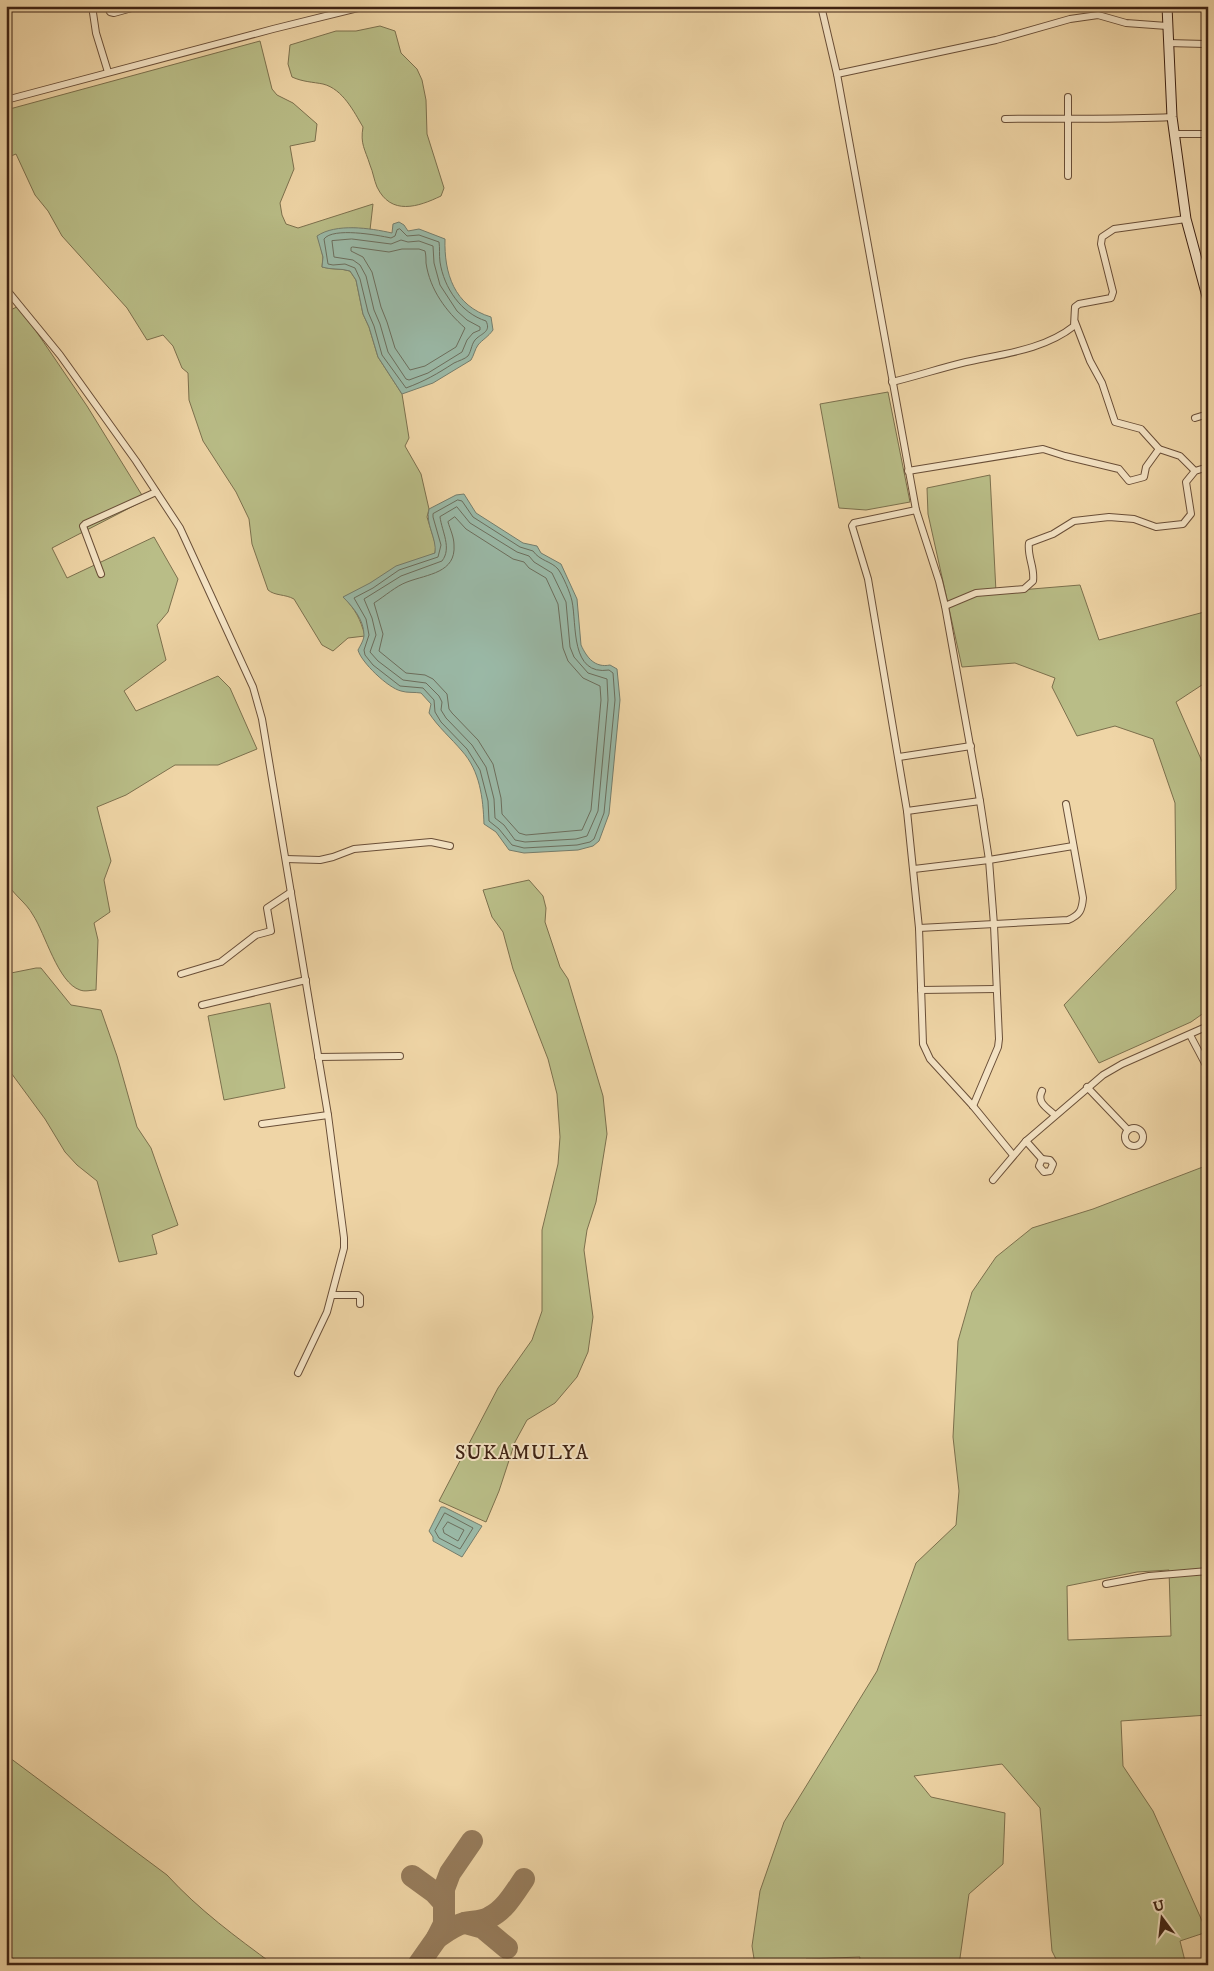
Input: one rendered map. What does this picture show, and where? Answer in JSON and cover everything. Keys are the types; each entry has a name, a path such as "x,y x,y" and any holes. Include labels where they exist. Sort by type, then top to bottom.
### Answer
{"main road":[{"path":"1167,6 1174,134 1186,220 1208,300"}],"street":[{"path":"92,6 96,33 108,72"},
{"path":"108,6 110,12 114,13 139,6"},
{"path":"6,100 366,6"},
{"path":"821,6 837,74 916,510 945,606 971,746 989,860 999,1040 998,1047 973,1106"},
{"path":"837,74 996,40 1070,19 1098,15 1126,23 1167,26"},
{"path":"1168,43 1205,44 1208,48"},
{"path":"1068,97 1068,176"},
{"path":"1005,119 1172,117"},
{"path":"1174,134 1208,134"},
{"path":"1186,220 1114,229 1106,232 1102,237 1101,244 1113,292 1111,298 1074,306 1075,322 1090,361 1102,383 1115,422 1141,429 1159,449 1180,456 1195,471"},
{"path":"6,289 60,355 180,528 253,687 262,719 328,1115 344,1238 344,1248 327,1312 298,1373"},
{"path":"892,382 1033,347 1067,331 1074,326 1075,322"},
{"path":"1195,418 1208,414"},
{"path":"908,471 1043,449 1119,469 1129,480 1144,477 1146,467 1159,449"},
{"path":"945,606 976,594 1024,589 1033,581 1034,570 1027,553 1029,543 1053,534 1074,522 1109,517 1134,519 1156,527 1182,524 1191,514 1186,482 1195,471 1208,467"},
{"path":"101,574 83,526 84,524 156,492"},
{"path":"916,510 854,523 852,526 868,579 899,758 914,869 919,928 923,1044 925,1052 1013,1155"},
{"path":"899,758 971,746"},
{"path":"906,811 980,801"},
{"path":"919,928 1068,920 1077,916 1082,910 1083,898 1066,804"},
{"path":"286,859 320,860 354,849 431,842 450,846"},
{"path":"914,869 989,860 1074,846"},
{"path":"181,974 221,962 256,935 271,931 267,908 291,892"},
{"path":"202,1005 306,980"},
{"path":"921,990 996,989"},
{"path":"993,1180 1026,1142 1087,1087 1122,1064 1208,1026"},
{"path":"1190,1035 1208,1069"},
{"path":"318,1057 400,1056"},
{"path":"1087,1087 1128,1130"},
{"path":"1042,1091 1040,1102 1055,1115"},
{"path":"262,1124 328,1115"},
{"path":"1026,1142 1042,1159"},
{"path":"332,1295 358,1296 360,1297 360,1304"},
{"path":"1106,1584 1149,1576 1208,1571"}],"green space":[{"path":"380,26 395,31 401,53 417,69 422,80 426,100 427,134 444,188 441,196 414,206 397,205 390,202 377,187 362,138 363,127 352,108 342,96 323,84 292,77 288,64 290,45 336,31 356,31"},
{"path":"260,41 272,89 277,95 293,103 317,124 315,141 290,146 294,169 280,203 286,224 298,228 373,204 370,230 353,228 318,236 323,257 322,267 350,271 356,280 363,314 378,357 402,394 409,438 405,446 421,474 429,509 427,517 436,546 435,553 344,597 357,615 365,636 348,638 333,651 322,645 294,599 268,590 252,544 249,519 236,492 203,441 189,400 188,373 182,368 173,346 163,335 147,340 127,308 62,236 48,211 35,195 16,154 6,158 6,110"},
{"path":"19,306 87,406 145,500 52,548 67,578 154,537 178,579 168,612 157,625 166,660 124,691 136,711 218,676 230,688 257,749 218,765 175,765 126,795 97,807 111,861 104,880 110,912 94,923 98,940 96,990 80,990 72,986 65,978 53,957 38,923 27,906 6,881 6,312"},
{"path":"888,392 910,502 866,510 839,508 820,404"},
{"path":"990,475 996,592 1080,585 1099,640 1208,611 1208,681 1176,702 1208,775 1208,1010 1191,1022 1099,1063 1064,1005 1176,889 1175,803 1153,739 1115,726 1077,736 1052,687 1055,678 1015,663 962,667 928,514 927,488"},
{"path":"529,880 543,896 546,908 545,922 560,967 568,979 603,1096 607,1134 596,1202 587,1230 584,1250 593,1317 588,1352 577,1377 555,1403 527,1420 515,1442 499,1491 486,1522 439,1501 498,1388 532,1340 542,1311 542,1230 558,1164 560,1137 557,1094 548,1059 513,969 503,932 492,917 483,890"},
{"path":"41,968 71,1005 101,1010 117,1056 137,1127 151,1148 178,1225 152,1235 157,1254 119,1262 97,1181 77,1165 65,1152 45,1119 6,1066 6,974"},
{"path":"270,1003 285,1088 224,1100 208,1016"},
{"path":"1208,1165 1208,1715 1121,1721 1123,1766 1153,1811 1207,1932 1180,1941 1186,1965 1059,1965 1052,1951 1040,1808 1002,1764 914,1776 931,1797 1005,1813 1003,1864 969,1894 959,1965 859,1965 860,1957 806,1959 805,1965 755,1965 752,1946 760,1891 784,1822 877,1671 916,1563 956,1525 959,1491 953,1437 958,1341 972,1292 996,1257 1032,1228 1093,1209","holes":["1169,1570 1171,1636 1068,1640 1067,1586 1137,1572"]},
{"path":"6,1755 167,1875 205,1911 274,1965 22,1965 6,1953"}],"water":[{"path":"399,222 408,231 419,229 445,239 449,276 454,287 468,305 478,312 491,317 493,330 478,345 471,360 433,383 402,394 378,357 363,314 356,280 350,271 322,267 323,257 317,236 334,229 343,228 364,228 392,233 393,224"},
{"path":"464,494 476,513 523,543 537,546 541,553 561,564 577,599 583,650 592,661 600,665 610,665 617,669 620,700 609,814 599,841 593,846 578,850 524,853 509,850 496,832 484,824 483,804 477,776 462,751 440,728 429,713 431,704 421,693 403,692 382,680 364,661 358,650 364,637 364,629 354,609 343,597 370,583 396,566 435,553 428,515 429,509 456,495"},
{"path":"441,1507 482,1526 462,1557 433,1541 429,1531"}],"taxiway":[{"path":"418,1965 437,1938 444,1924 444,1889 450,1873 472,1841"},
{"path":"412,1876 434,1892 443,1902"},
{"path":"437,1938 460,1924 484,1920 495,1914 509,1900 524,1879"},
{"path":"465,1923 483,1928 507,1948"}],"district":[{"name":"SUKAMULYA","path":"522,1452"}]}
